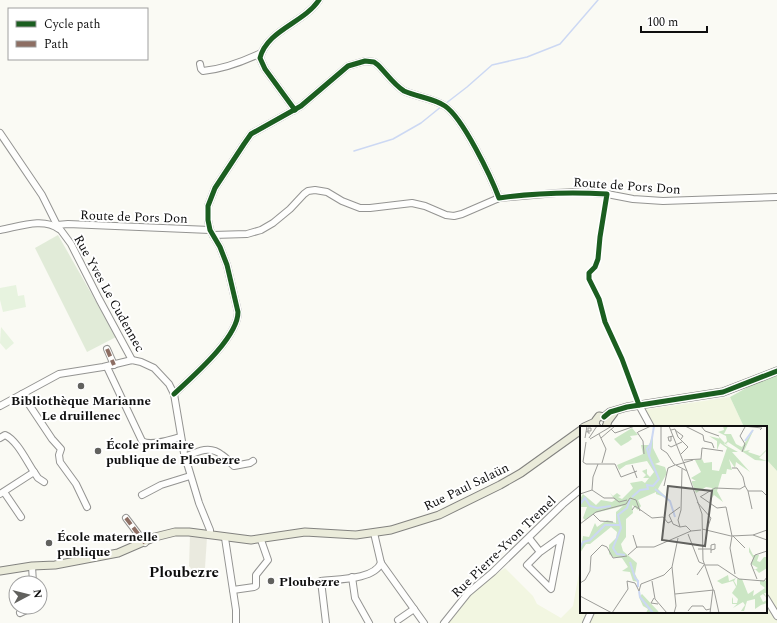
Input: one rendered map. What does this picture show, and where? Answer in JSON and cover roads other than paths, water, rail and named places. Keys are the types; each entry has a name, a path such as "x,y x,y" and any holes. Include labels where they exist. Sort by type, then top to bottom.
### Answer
{"main road":[{"path":"606,421 616,410 638,405 723,392 777,371"},
{"name":"Rue Paul Salaün","path":"596,426 599,416 606,421"},
{"name":"Rue Paul Salaün","path":"0,571 32,566 55,565 118,553 155,537 175,532 225,538 261,540 281,535 305,532 356,535 391,530 439,515 500,485 580,431"}],"street":[{"path":"295,110 265,69 260,58 261,53 268,43 283,30 314,8 319,0"},
{"path":"200,64 203,71 216,70 245,61 261,53"},
{"path":"174,394 212,358 226,340 236,322 238,312 227,266 220,247 212,232 207,214 211,196 251,134 307,102 348,66 365,61 374,62 405,91 446,107 463,127 491,179 499,198"},
{"name":"Rue Yves Le Cudennec","path":"0,133 39,189 132,360 154,368 169,384 174,394 181,437 190,476 210,530 210,535"},
{"name":"Route de Pors Don","path":"59,227 68,224 247,234 261,230 273,224 304,194 312,190 327,192 342,201 360,208 412,203 425,206 446,215 454,216 499,198 579,192 607,194 633,199 663,200 777,198"},
{"path":"0,230 48,223 59,227"},
{"path":"107,348 114,365"},
{"path":"0,406 59,374 107,367 132,360"},
{"path":"107,367 142,441 145,443 154,443 181,437"},
{"path":"22,394 52,439 61,449 59,456 60,462 76,484 87,507"},
{"path":"638,405 650,426"},
{"path":"0,438 5,435 15,442 38,478 44,482"},
{"path":"185,457 209,449 222,455 234,466 253,461"},
{"path":"21,517 2,493 34,472"},
{"path":"142,495 161,485 190,476"},
{"name":"Rue Pierre-Yvon Tremel","path":"444,623 468,593 493,572 563,504 580,490"},
{"path":"126,518 144,543"},
{"path":"374,533 381,563 424,623"},
{"path":"561,537 551,589 527,565 540,552 561,537"},
{"path":"225,538 237,617 236,623"},
{"path":"529,538 540,552"},
{"path":"233,590 256,586 256,575 268,560 261,540"},
{"path":"326,623 321,581 365,576 372,573 381,563"},
{"path":"32,566 33,575"},
{"path":"352,577 355,598 369,623"},
{"path":"767,600 777,616"},
{"path":"398,620 414,609"},
{"path":"586,623 591,613"}],"waterway":[{"path":"445,104 492,65 527,57 560,44 598,0"},
{"path":"354,151 393,139 421,123 442,106"}],"place":[{"name":"Bibliothèque Marianne Le druillenec","path":"81,386"},
{"name":"École primaire publique de Ploubezre","path":"98,451"},
{"name":"École maternelle publique","path":"49,543"},
{"name":"Ploubezre","path":"271,581"}],"district":[{"name":"Ploubezre","path":"184,572"}]}
